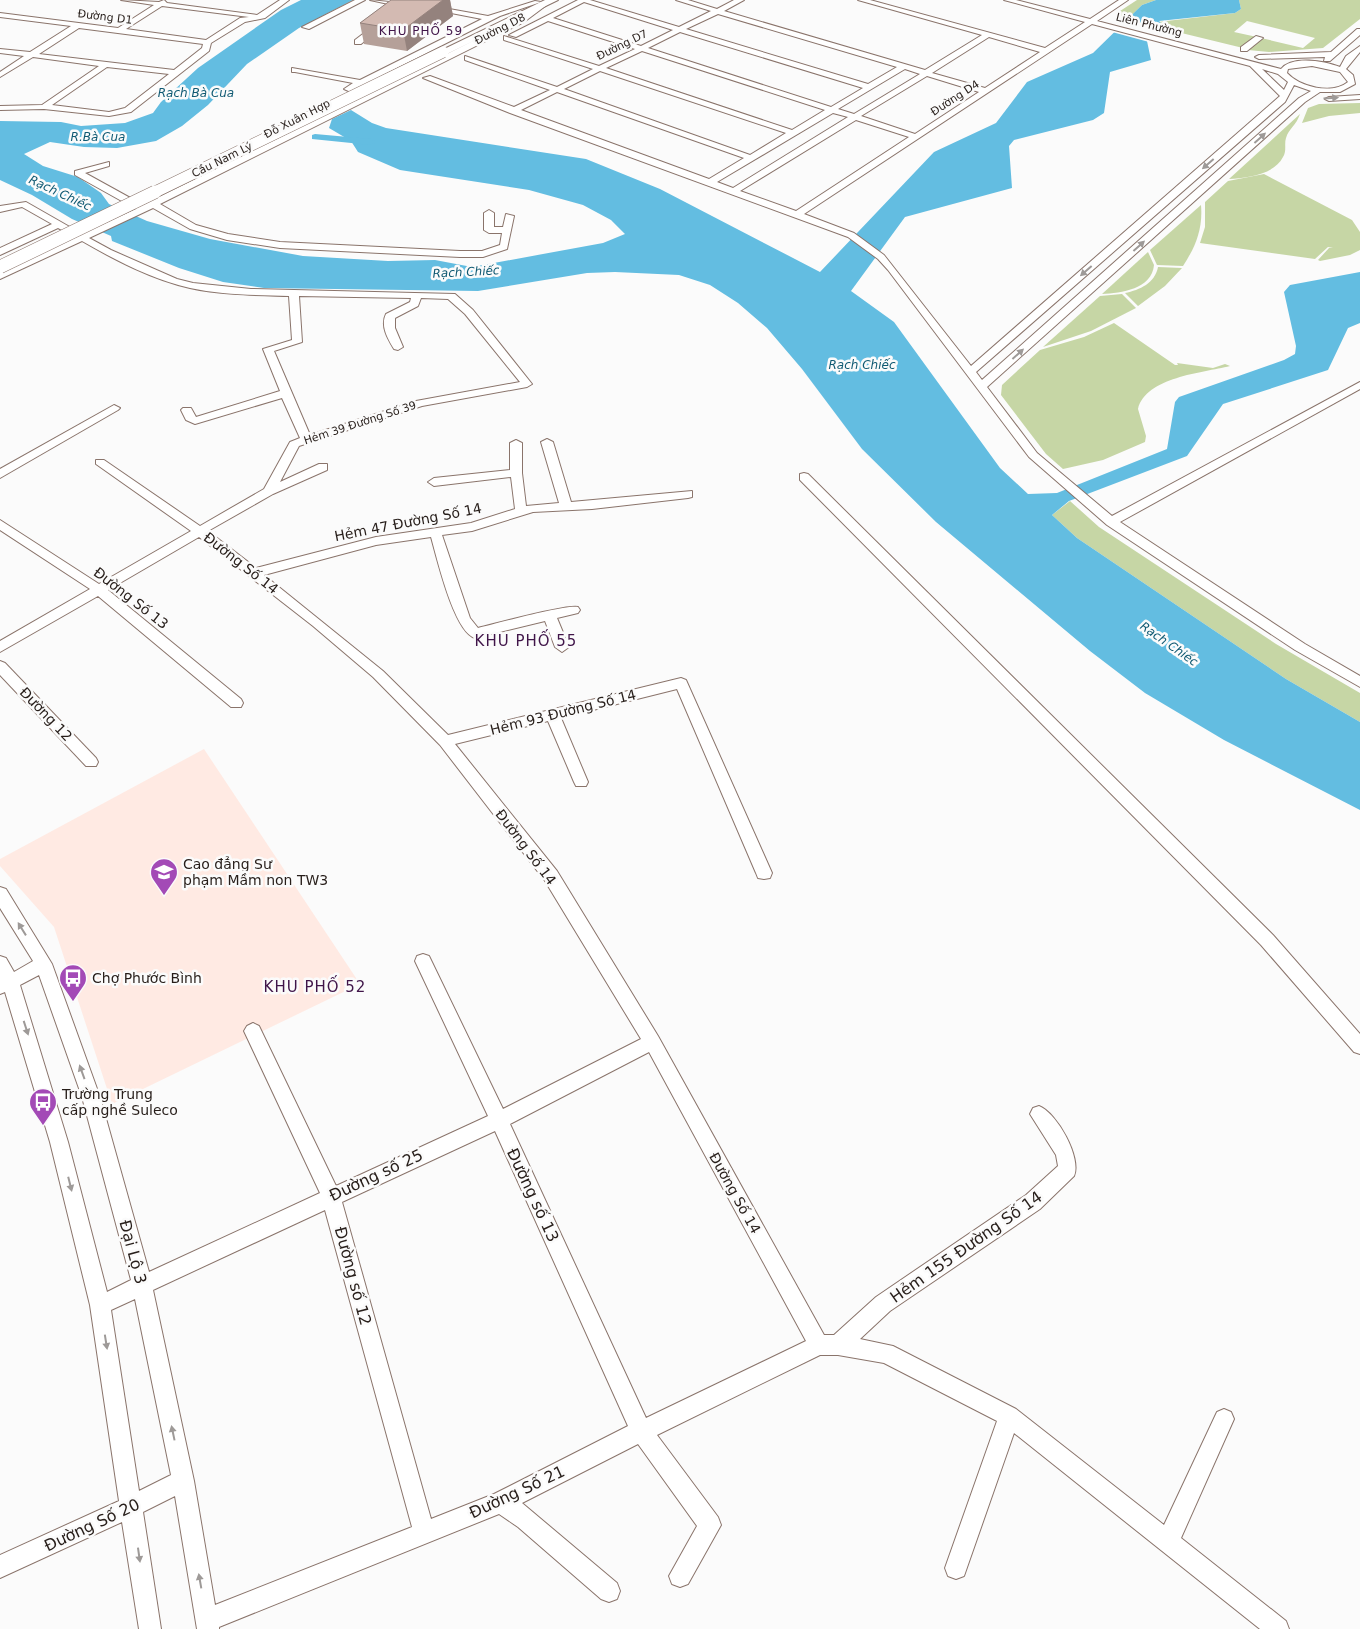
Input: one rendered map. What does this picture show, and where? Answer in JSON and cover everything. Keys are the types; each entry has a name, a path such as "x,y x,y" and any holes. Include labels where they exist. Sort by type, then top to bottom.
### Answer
{"main road":[{"path":"439,51 540,1"},
{"name":"Cầu Nam Lý","path":"0,259 439,51"},
{"name":"Cầu Nam Lý","path":"0,268 439,51"}],"street":[{"path":"125,0 164,2 262,16"},
{"path":"0,108 44,107 109,114 128,110 206,49 207,42 243,20 262,16 285,0"},
{"path":"306,28 361,0"},
{"path":"374,0 410,3 490,18"},
{"path":"583,0 870,87"},
{"name":"Đường D8","path":"583,0 503,40 599,69"},
{"path":"680,0 986,92"},
{"name":"Đường D7","path":"513,111 740,0"},
{"path":"862,0 1047,51"},
{"name":"Liên Phường","path":"1008,0 1252,64 1283,73 1292,82"},
{"name":"Liên Phường","path":"1035,0 1259,57 1294,64 1318,64 1342,70 1356,80 1343,88"},
{"name":"Đường D4","path":"798,214 1124,0"},
{"path":"368,97 348,89 490,18 540,1"},
{"name":"Đỗ Xuân Hợp","path":"82,236 143,209 521,20 540,1"},
{"path":"120,30 164,2"},
{"path":"400,11 410,3"},
{"name":"Đường D1","path":"0,15 207,42"},
{"path":"547,18 917,137"},
{"path":"358,42 386,21"},
{"path":"0,75 78,25"},
{"path":"1318,64 1334,54 1360,31"},
{"path":"734,190 988,35"},
{"path":"1244,49 1259,38"},
{"path":"1342,70 1360,48"},
{"path":"0,51 176,73"},
{"path":"1259,57 1334,54"},
{"path":"468,58 751,158"},
{"path":"44,107 106,64"},
{"path":"1252,64 1285,96"},
{"path":"1283,73 1286,67 1294,64"},
{"path":"711,182 903,67"},
{"path":"599,69 793,133"},
{"path":"295,70 359,82"},
{"path":"431,76 513,111 734,190 851,236 881,257 1033,455 1085,502 1111,522 1300,648 1360,682"},
{"path":"970,372 1264,115 1285,96 1292,82 1319,89 1343,88 1360,92"},
{"path":"981,386 1302,100 1319,89"},
{"path":"1302,100 1360,97"},
{"path":"1264,115 1280,120"},
{"path":"106,164 78,173 143,209"},
{"path":"1178,191 1194,196"},
{"path":"0,199 10,206"},
{"path":"0,209 23,204 108,252 174,281 230,291 418,294 414,304 395,312 388,322 398,348"},
{"path":"153,204 193,228 226,237 280,245 474,254 504,247 505,230 509,216"},
{"path":"489,214 489,230 505,230"},
{"path":"0,252 59,224"},
{"path":"0,276 82,236"},
{"path":"1072,283 1089,290"},
{"path":"294,293 297,342 268,349 277,377 306,439"},
{"name":"Hẻm 39 Đường Số 39","path":"269,491 294,444 306,439 420,403 527,384 469,312 451,296 418,294"},
{"path":"1111,522 1360,385"},
{"path":"187,410 190,418 195,421 286,393"},
{"path":"0,474 114,408"},
{"path":"547,442 566,506"},
{"path":"516,443 516,473 520,512"},
{"name":"Đường Số 14","path":"100,462 201,532 318,623 378,674 445,741 551,876 652,1042 828,1345"},
{"path":"0,648 269,491 323,467"},
{"path":"434,482 516,473"},
{"path":"804,477 1268,940 1360,1046"},
{"name":"Hẻm 47 Đường Số 14","path":"254,573 376,541 472,527 532,508 688,494"},
{"name":"Đường Số 13","path":"0,524 100,590 236,704"},
{"path":"435,532 464,620 475,633 573,610"},
{"path":"549,616 562,647"},
{"name":"Đường 12","path":"0,666 91,762"},
{"name":"Hẻm 93 Đường Số 14","path":"445,741 681,683 736,813 764,872"},
{"path":"552,715 581,782"},
{"name":"Đại Lộ 3","path":"0,894 44,964 91,1097 142,1284 183,1480 208,1624"},
{"name":"Đường số 13","path":"423,961 499,1120 641,1430 710,1525 680,1576"},
{"path":"0,963 5,984 53,1115 100,1305 150,1629"},
{"path":"5,984 44,964"},
{"name":"Đường số 12","path":"253,1031 331,1196 424,1532"},
{"name":"Đường số 25","path":"100,1305 331,1196 499,1120 652,1042"},
{"name":"Hẻm 155 Đường Số 14","path":"828,1345 883,1304 1033,1202 1067,1170 1066,1155 1039,1114"},
{"path":"828,1345 886,1353 1009,1416 1278,1629"},
{"name":"Đường Số 21","path":"208,1624 424,1532 501,1502 641,1430 828,1345"},
{"path":"956,1568 1009,1416"},
{"path":"1168,1541 1224,1419"},
{"name":"Đường Số 20","path":"0,1567 132,1506 183,1480"},
{"path":"501,1502 526,1519 609,1592"}],"shaded area":[{"name":"Cao đẳng Sư phạm Mầm non TW3","path":"204,749 360,984 112,1104 54,927 0,866 0,859"}],"green space":[{"path":"1137,0 1156,0 1142,5 1128,19 1121,17 1117,13"},
{"path":"1239,0 1360,0 1360,19 1323,48 1269,52 1248,50 1261,38 1303,48 1315,38 1247,21 1234,32 1257,37 1243,48 1165,29 1158,22 1235,13 1241,9"},
{"path":"1360,103 1360,113 1329,116 1302,123 1308,108 1319,104"},
{"path":"1300,114 1287,135 1284,155 1279,163 1266,172 1243,178 1229,179"},
{"path":"1264,174 1352,220 1360,232 1360,250 1350,255 1320,261 1318,260 1329,248 1333,248 1328,247 1315,259 1200,243 1205,227 1205,202 1228,181"},
{"path":"1201,205 1198,237 1183,266 1157,265 1150,250"},
{"path":"1148,252 1154,265 1148,280 1126,291 1102,294"},
{"path":"1158,267 1182,268 1165,286 1138,306 1125,293 1146,285 1154,277"},
{"path":"1122,294 1136,308 1091,331 1043,347 1100,296"},
{"path":"1114,323 1175,365 1178,365 1177,363 1213,368 1225,364 1230,366 1191,374 1163,383 1143,398 1138,409 1146,436 1145,442 1103,460 1063,469 1046,454 1001,395 1002,385 1040,350 1084,337"},
{"path":"1070,501 1099,527 1276,644 1360,693 1360,722 1286,679 1077,538 1052,515"}],"water":[{"name":"Rạch Chiếc","path":"301,0 353,0 299,28 247,64 208,105 182,126 156,141 117,148 84,147 50,142 24,154 43,166 78,177 101,193 109,204 147,221 210,239 303,256 388,261 435,260 472,267 603,243 625,234 611,220 583,205 529,190 400,170 358,152 351,141 329,128 332,119 351,110 372,123 386,128 586,159 660,189 820,272 934,152 996,123 1027,82 1093,53 1142,5 1156,0 1239,0 1241,9 1235,13 1159,21 1166,28 1147,41 1151,60 1110,72 1104,113 1093,120 1014,140 1009,146 1012,188 905,217 851,291 894,322 1000,468 1028,494 1057,493 1167,449 1175,402 1179,397 1284,360 1295,354 1296,346 1284,292 1290,285 1360,272 1360,323 1348,328 1328,370 1223,404 1187,456 1069,501 1052,515 1077,538 1286,679 1360,722 1360,810 1224,740 1145,693 1090,651 936,522 862,449 802,369 767,328 738,303 710,285 679,275 615,272 587,273 478,291 264,288 223,282 179,268 112,241 111,236 72,219 32,195 0,180 0,121 61,122 81,126 125,123 153,113 161,102 198,68 281,10"}],"pier":[{"path":"1126,19 1167,29 1149,42 1112,32"}],"building":[{"path":"391,0 443,0 403,30 360,23"}],"waterway":[{"path":"315,137 371,142"}],"place":[{"name":"Cao đẳng Sư phạm Mầm non TW3","path":"164,896"},
{"name":"Chợ Phước Bình","path":"73,1002"},
{"name":"Trường Trung cấp nghề Suleco","path":"43,1126"}],"district":[{"name":"KHU PHỐ 59","path":"421,31"},
{"name":"KHU PHỐ 55","path":"526,641"},
{"name":"KHU PHỐ 52","path":"315,987"}],"water label":[{"name":"Rạch Bà Cua","path":"196,93"},
{"name":"R.Bà Cua","path":"98,137"}]}
